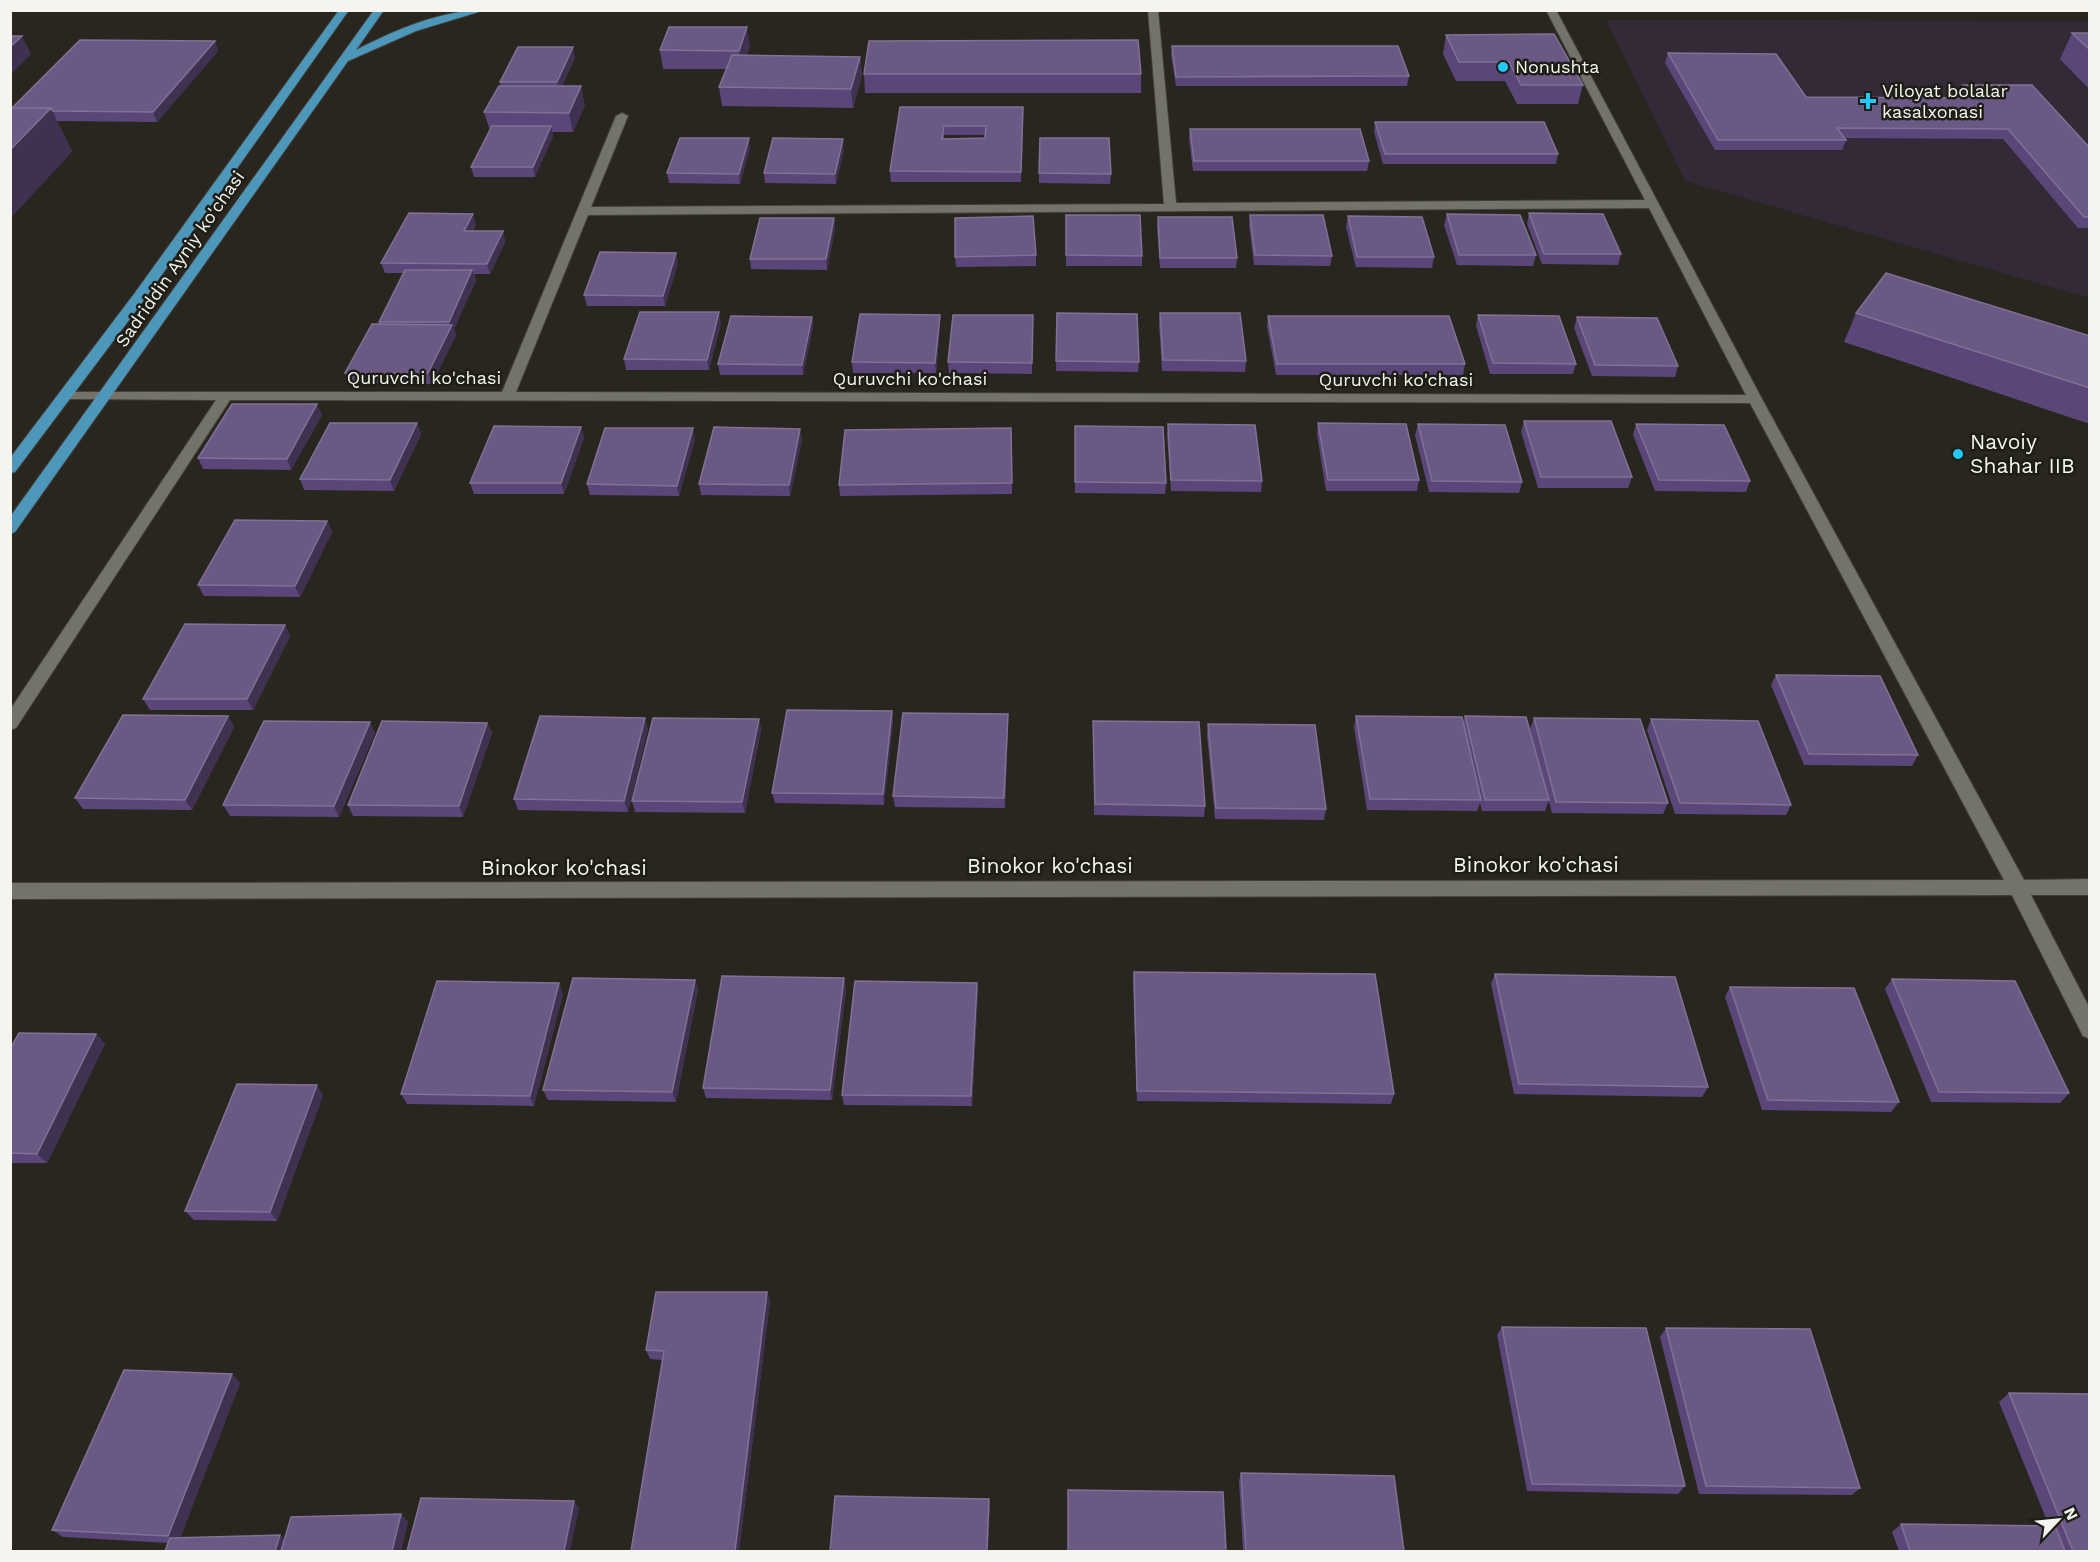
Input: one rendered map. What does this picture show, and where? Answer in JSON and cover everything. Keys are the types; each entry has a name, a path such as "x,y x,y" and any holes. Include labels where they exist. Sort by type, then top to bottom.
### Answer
{"main road":[{"name":"Sadriddin Ayniy ko'chasi","path":"10,469 344,10"},
{"name":"Sadriddin Ayniy ko'chasi","path":"10,529 379,10"},
{"path":"344,60 375,43 412,28 480,10"}],"street":[{"path":"1153,10 1170,208"},
{"path":"1551,10 1755,399 2018,886 2090,1030"},
{"path":"507,396 622,116"},
{"path":"583,211 1653,204"},
{"name":"Quruvchi ko'chasi","path":"66,395 1755,399"},
{"path":"10,724 225,396"},
{"name":"Binokor ko'chasi","path":"10,891 2090,887"}],"shaded area":[{"name":"Viloyat bolalar kasalxonasi","path":"1606,20 2089,21 2089,298 1685,181"}],"building":[{"path":"669,27 747,27 739,51 660,50"},
{"path":"2072,33 2090,33 2090,50"},
{"path":"1554,34 1583,85 1521,85 1509,62 1459,62 1446,35"},
{"path":"10,36 22,36 10,47"},
{"path":"80,40 215,41 153,112 53,111 51,108 12,108"},
{"path":"1138,40 1141,74 864,74 869,41"},
{"path":"1172,46 1398,46 1409,76 1176,77"},
{"path":"518,47 573,47 557,82 500,82"},
{"path":"1668,53 1776,54 1806,97 1973,98 1963,85 2032,85 2090,148 2090,217 2084,217 2008,129 1837,128 1846,140 1718,140"},
{"path":"732,55 860,57 851,89 719,87"},
{"path":"499,86 581,86 569,113 484,112"},
{"path":"900,107 1023,107 1021,172 890,171","holes":["944,126 986,126 985,138 942,139"]},
{"path":"10,108 51,108 10,150"},
{"path":"1375,122 1544,122 1558,154 1385,154"},
{"path":"492,126 551,126 533,167 471,167"},
{"path":"1190,129 1360,129 1369,161 1194,161"},
{"path":"680,138 749,138 739,174 667,173"},
{"path":"773,138 843,139 835,174 764,173"},
{"path":"1040,138 1109,138 1111,174 1039,173"},
{"path":"409,213 473,214 464,231 503,231 487,264 381,263"},
{"path":"1529,213 1603,214 1621,254 1544,254"},
{"path":"1447,214 1520,215 1536,255 1459,255"},
{"path":"1066,215 1140,215 1142,256 1066,255"},
{"path":"1250,215 1323,215 1332,256 1255,255"},
{"path":"1033,216 1036,255 955,257 955,218"},
{"path":"1348,216 1422,217 1434,257 1357,257"},
{"path":"1158,217 1232,217 1237,258 1160,258"},
{"path":"760,218 834,218 826,259 750,259"},
{"path":"600,252 676,253 663,296 584,295"},
{"path":"405,270 472,270 449,322 379,322"},
{"path":"1886,273 2090,336 2090,388 1856,313"},
{"path":"640,312 719,312 707,360 624,359"},
{"path":"1057,313 1137,314 1139,362 1056,361"},
{"path":"1160,313 1240,313 1246,361 1163,360"},
{"path":"860,314 940,315 935,363 852,362"},
{"path":"953,315 1033,315 1032,363 948,362"},
{"path":"1478,315 1559,316 1576,364 1493,363"},
{"path":"731,316 812,317 802,365 718,364"},
{"path":"1268,316 1449,316 1465,364 1277,364"},
{"path":"1577,317 1657,318 1678,366 1595,365"},
{"path":"372,324 452,325 428,373 345,373"},
{"path":"232,404 317,404 287,459 198,458"},
{"path":"1524,421 1611,421 1632,477 1541,477"},
{"path":"330,423 417,423 390,480 300,479"},
{"path":"1318,423 1406,424 1419,480 1328,480"},
{"path":"1168,424 1255,425 1262,481 1171,480"},
{"path":"1418,424 1505,425 1522,482 1432,481"},
{"path":"1636,424 1724,425 1750,481 1659,480"},
{"path":"494,426 581,427 561,483 470,483"},
{"path":"1075,426 1163,427 1166,483 1075,482"},
{"path":"714,427 800,429 789,485 699,484"},
{"path":"605,428 693,428 677,486 587,484"},
{"path":"1011,428 1012,483 839,485 845,430"},
{"path":"235,520 327,521 295,586 198,585"},
{"path":"185,624 285,625 247,699 143,699"},
{"path":"1776,675 1880,676 1918,755 1809,754"},
{"path":"787,710 892,711 883,794 772,793"},
{"path":"903,713 1008,714 1004,798 893,796"},
{"path":"123,715 228,716 185,800 75,798"},
{"path":"540,716 645,718 624,801 514,799"},
{"path":"1356,716 1462,717 1481,800 1370,799"},
{"path":"1465,716 1526,717 1549,800 1485,800"},
{"path":"653,718 759,719 742,802 632,801"},
{"path":"1534,718 1640,719 1668,803 1556,802"},
{"path":"1651,719 1758,721 1791,805 1680,803"},
{"path":"264,721 370,722 334,806 223,805"},
{"path":"382,721 487,723 459,806 348,805"},
{"path":"1093,721 1199,722 1205,806 1095,804"},
{"path":"1208,724 1315,725 1326,809 1216,808"},
{"path":"1134,972 1375,974 1394,1094 1137,1091"},
{"path":"1495,974 1675,977 1708,1087 1519,1084"},
{"path":"722,976 844,978 830,1090 703,1088"},
{"path":"573,978 695,980 672,1092 543,1090"},
{"path":"1892,979 2015,981 2069,1093 1939,1092"},
{"path":"437,981 559,983 530,1096 401,1094"},
{"path":"855,981 977,983 971,1096 842,1095"},
{"path":"1730,987 1854,988 1899,1102 1768,1100"},
{"path":"19,1033 96,1034 37,1154 10,1153 10,1049"},
{"path":"237,1084 317,1085 270,1212 185,1211"},
{"path":"656,1292 767,1292 735,1551 631,1551 664,1351 646,1350"},
{"path":"1502,1327 1646,1328 1685,1486 1532,1484"},
{"path":"1666,1328 1810,1329 1860,1488 1706,1486"},
{"path":"124,1370 232,1374 168,1536 52,1530"},
{"path":"2009,1393 2090,1394 2090,1551 2073,1551"},
{"path":"1241,1473 1394,1476 1404,1551 1246,1551"},
{"path":"1068,1490 1223,1492 1226,1551 1068,1551"},
{"path":"835,1496 989,1499 987,1551 830,1551"},
{"path":"421,1498 574,1501 564,1551 407,1551"},
{"path":"401,1514 392,1551 281,1551 291,1517"},
{"path":"1901,1524 2055,1526 2065,1551 1910,1551"},
{"path":"280,1535 275,1551 165,1551 170,1538"}],"place":[{"name":"Nonushta","path":"1503,67"},
{"name":"Viloyat bolalar kasalxonasi","path":"1868,101"},
{"name":"Navoiy Shahar IIB","path":"1958,454"}]}
